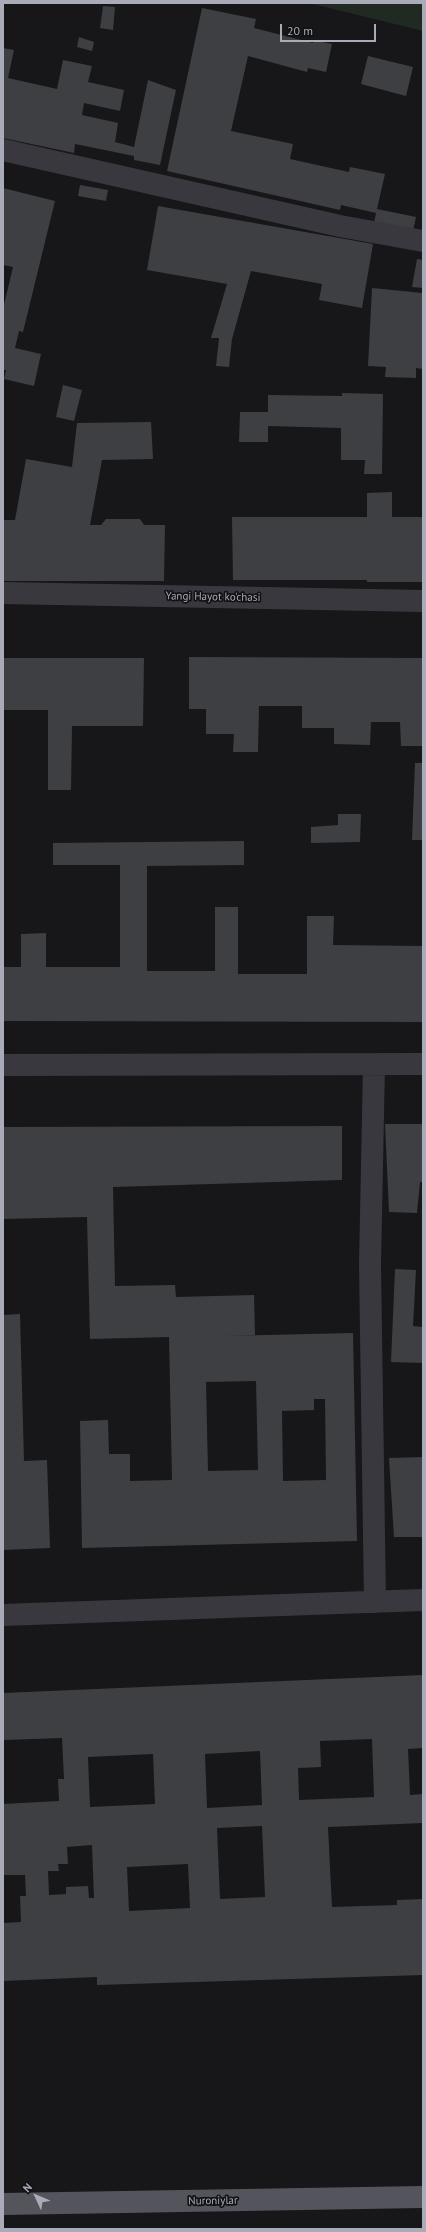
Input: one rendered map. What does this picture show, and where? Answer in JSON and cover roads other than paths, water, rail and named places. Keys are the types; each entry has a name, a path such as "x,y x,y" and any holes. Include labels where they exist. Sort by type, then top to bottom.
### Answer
{"main road":[{"name":"Nuroniylar","path":"3,2204 423,2197"}],"street":[{"path":"3,150 340,226 423,241"},
{"name":"Yangi Hayot ko'chasi","path":"3,593 423,601"},
{"path":"3,1065 423,1064"},
{"path":"374,1065 370,1265 375,1602"},
{"path":"3,1615 423,1600"}]}
